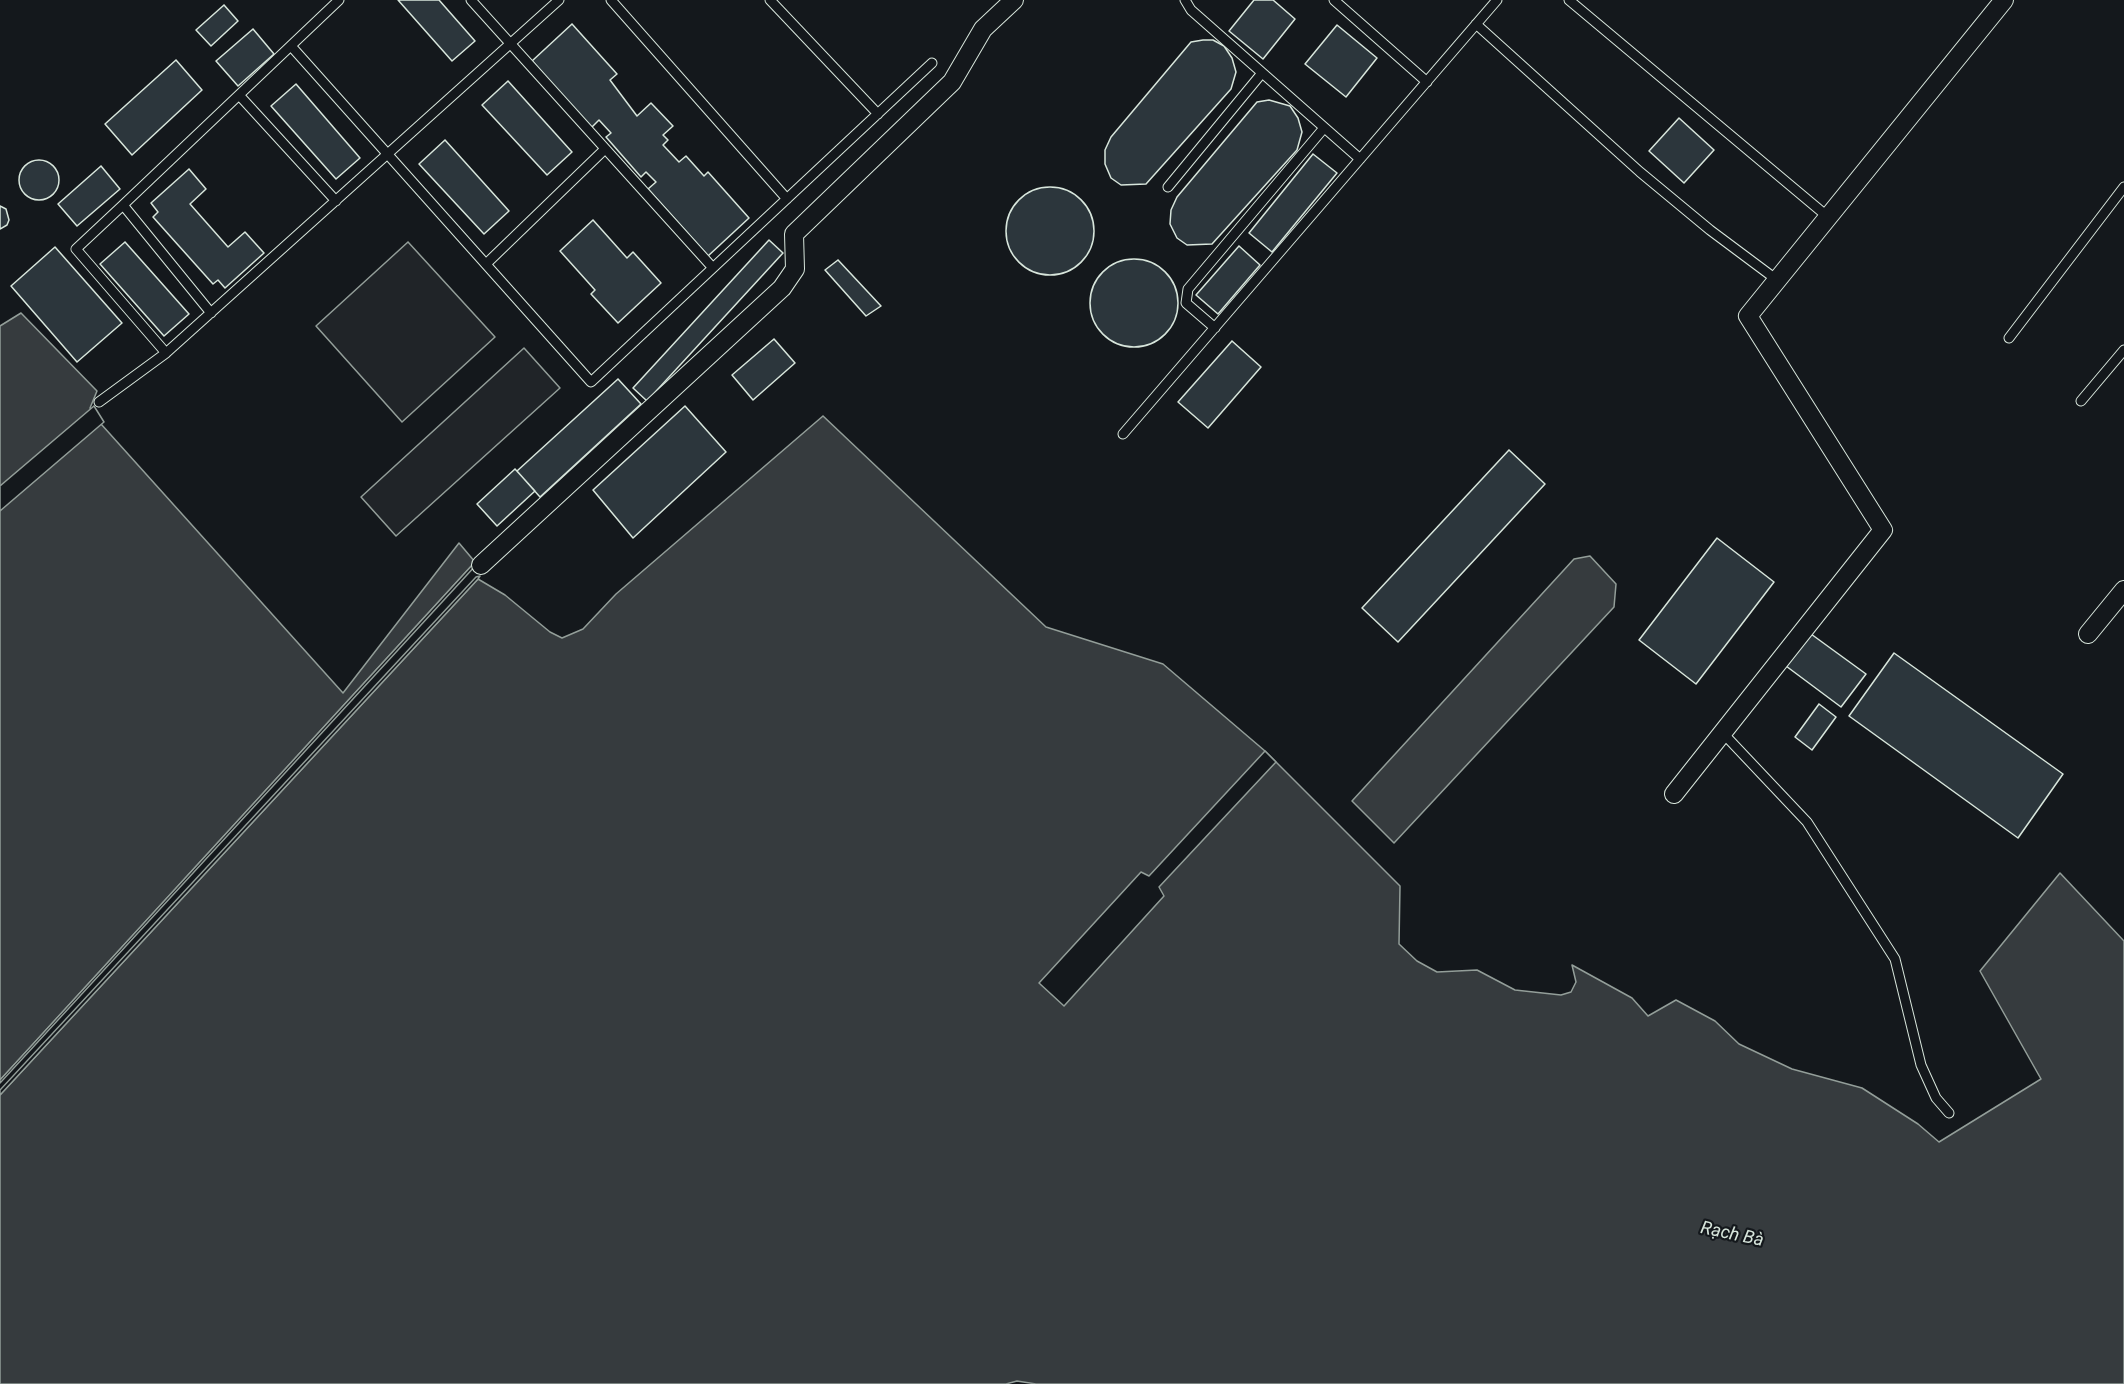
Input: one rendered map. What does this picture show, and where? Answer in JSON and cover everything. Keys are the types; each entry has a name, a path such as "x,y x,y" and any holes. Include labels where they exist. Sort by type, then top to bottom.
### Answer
{"street":[{"path":"481,565 782,288 795,269 794,234 952,82 982,29 1014,0"},
{"path":"1674,794 1721,731 1883,530 1748,316 2004,0"},
{"path":"2088,634 2124,590"}],"lane":[{"path":"166,353 76,249 339,0"},
{"path":"471,0 713,268"},
{"path":"99,402 166,353 559,0"},
{"path":"611,0 787,199"},
{"path":"770,0 878,114"},
{"path":"1185,0 1191,10 1360,159"},
{"path":"1334,0 1426,82"},
{"path":"1122,434 1497,0"},
{"path":"1569,0 1828,217"},
{"path":"1476,24 1640,172 1710,230 1777,280"},
{"path":"291,46 591,382 932,63"},
{"path":"1168,188 1262,73"},
{"path":"239,95 336,201"},
{"path":"1215,328 1186,303 1188,289 1324,128"},
{"path":"486,264 605,148"},
{"path":"2009,338 2124,187"},
{"path":"123,205 211,313"},
{"path":"2081,401 2124,350"},
{"path":"1721,731 1807,822 1895,959 1921,1065 1936,1098 1948,1113"}],"shaded area":[{"path":"408,242 495,337 402,422 316,326"},
{"path":"524,348 560,388 396,536 361,497"}],"water":[{"path":"21,313 97,391 90,408 101,424 343,693 459,543 475,562 0,1080 0,326"},
{"name":"Rạch Bà","path":"823,416 1046,627 1163,664 1265,751 1400,886 1399,944 1417,961 1437,972 1477,970 1515,990 1561,995 1571,992 1576,982 1572,965 1632,998 1648,1016 1676,1000 1715,1021 1739,1044 1792,1069 1862,1088 1918,1124 1939,1142 2041,1079 1980,971 2060,873 2124,941 2124,1384 1036,1384 1017,1381 1006,1384 0,1384 0,1095 478,579 505,595 550,632 562,638 583,629 616,594"},
{"path":"1590,556 1616,584 1614,607 1394,843 1352,801 1574,559"}],"pier":[{"path":"94,406 104,422 0,511 0,486"},
{"path":"475,562 477,564 0,1083 0,1080"},
{"path":"480,576 0,1095 0,1090 476,577"},
{"path":"1265,751 1276,762 1159,887 1164,896 1064,1006 1039,983 1141,872 1149,876"}],"building":[{"path":"398,0 439,0 475,41 452,61"},
{"path":"1254,0 1273,0 1295,19 1263,59 1229,31"},
{"path":"224,5 238,21 211,46 196,30"},
{"path":"572,24 617,74 610,80 637,116 651,103 673,126 663,135 668,140 663,145 679,162 686,156 704,176 708,172 749,218 708,256 648,189 656,182 646,172 641,177 606,137 611,133 599,120 591,128 532,61"},
{"path":"1337,25 1377,58 1346,97 1305,64"},
{"path":"253,29 274,54 238,86 216,61"},
{"path":"1213,40 1224,46 1232,58 1236,72 1231,89 1146,184 1121,185 1111,178 1105,164 1105,150 1111,137 1191,42"},
{"path":"176,60 202,90 132,155 105,124"},
{"path":"508,81 572,152 547,175 482,105"},
{"path":"296,84 360,158 336,179 271,106"},
{"path":"1269,100 1290,106 1298,118 1302,132 1297,150 1212,244 1187,245 1177,238 1170,224 1171,210 1177,197 1257,102"},
{"path":"1679,118 1714,150 1684,183 1649,151"},
{"path":"445,140 509,211 484,234 419,164"},
{"path":"1313,154 1337,173 1272,252 1249,233"},
{"path":"39,160 47,161 53,166 58,172 58,188 53,194 47,199 39,200 31,199 25,194 20,188 19,180 20,172 25,166 31,161"},
{"path":"101,166 120,189 77,226 58,204"},
{"path":"189,169 206,189 190,204 228,247 245,232 264,253 225,288 218,280 213,284 153,217 158,212 151,203"},
{"path":"1050,187 1075,194 1087,206 1094,231 1087,256 1075,268 1050,275 1025,268 1013,256 1006,231 1013,206 1025,194"},
{"path":"0,206 6,209 9,220 7,225 0,229"},
{"path":"593,220 627,258 633,252 661,283 618,323 591,294 595,290 560,251"},
{"path":"769,240 783,253 647,401 633,388"},
{"path":"125,242 189,314 164,336 100,264"},
{"path":"1239,246 1260,265 1218,314 1196,295"},
{"path":"55,247 122,323 77,362 11,286"},
{"path":"1134,259 1159,266 1171,278 1178,303 1171,328 1159,340 1134,347 1109,340 1097,328 1090,303 1097,278 1109,266"},
{"path":"838,260 881,306 866,316 825,270"},
{"path":"774,339 795,363 753,400 732,375"},
{"path":"1232,341 1261,367 1208,428 1178,402"},
{"path":"618,379 641,404 540,497 517,471"},
{"path":"685,406 726,452 633,538 593,490"},
{"path":"1509,450 1545,484 1398,642 1362,608"},
{"path":"515,469 535,491 497,526 477,504"},
{"path":"1717,538 1774,582 1696,684 1639,640"},
{"path":"1811,634 1866,674 1841,707 1786,666"},
{"path":"1894,653 2063,774 2018,838 1849,716"},
{"path":"1819,704 1836,717 1812,750 1795,737"}]}
